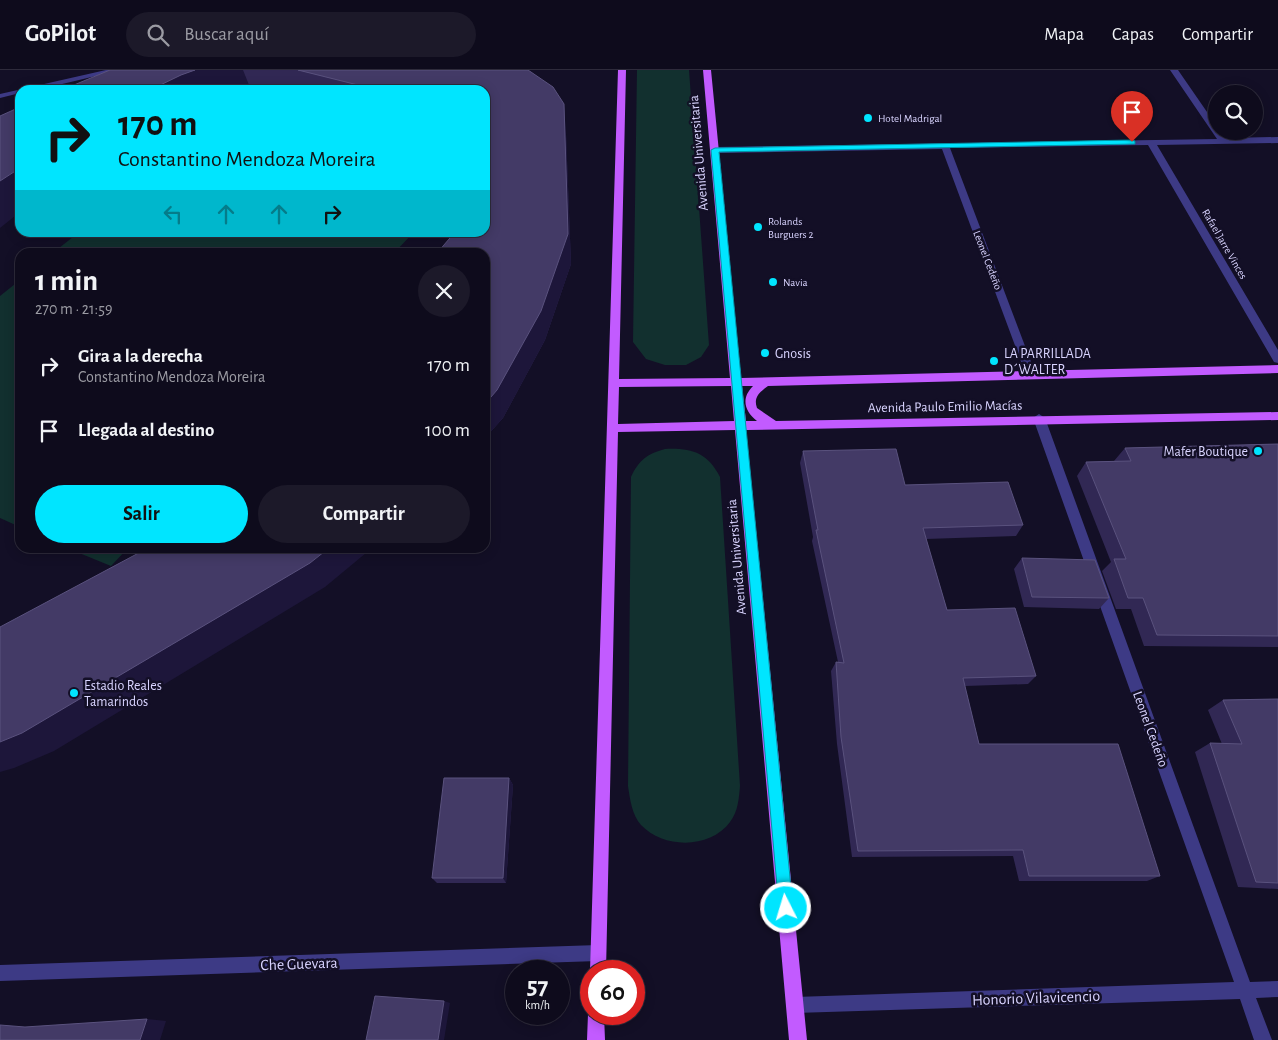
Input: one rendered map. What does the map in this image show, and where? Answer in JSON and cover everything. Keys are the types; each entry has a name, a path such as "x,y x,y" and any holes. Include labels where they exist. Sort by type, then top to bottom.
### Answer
{"main road":[{"path":"598,960 622,70"},
{"name":"Avenida Universitaria","path":"708,70 798,1040"},
{"name":"Avenida Paulo Emilio Macías","path":"613,383 766,382 1278,369"},
{"path":"766,382 757,387 751,395 749,404 754,413 762,420 774,424"},
{"name":"Avenida Paulo Emilio Macías","path":"612,428 741,427 774,424 1038,418 1278,416"},
{"path":"596,1025 596,1040"}],"street":[{"path":"49,85 117,70"},
{"path":"1174,70 1223,141"},
{"path":"0,96 15,92"},
{"path":"715,150 1278,140"},
{"name":"Rafael Jarre Vinces","path":"1150,142 1278,359"},
{"name":"Leonel Cedeño","path":"945,146 1031,375"},
{"name":"Leonel Cedeño","path":"1038,418 1263,1040"},
{"name":"Che Guevara","path":"0,973 598,953"},
{"name":"Honorio Vilavicencio","path":"795,1005 1278,989"}],"green space":[{"path":"637,70 689,70 709,345 701,357 686,365 665,365 646,359 633,342"},
{"path":"73,237 409,237 399,248 59,248"},
{"path":"15,284 15,525 0,518 0,296"},
{"path":"665,449 683,449 697,453 710,462 720,477 740,786 739,800 730,822 711,837 687,843 674,842 662,838 651,833 641,825 633,812 628,786 631,477 644,458"},
{"path":"79,553 123,553 111,566"}],"building":[{"path":"110,70 195,70 160,85 74,85"},
{"path":"298,70 528,70 553,87 564,104 568,234 541,311 497,390 490,398 490,248 441,248 451,237 490,237 490,85 358,85"},
{"path":"15,109 15,171 0,181 0,116"},
{"path":"1278,444 1278,636 1157,635 1143,598 1128,598 1114,559 1126,559 1086,462 1131,461 1125,448"},
{"path":"896,449 905,485 1008,482 1023,525 923,528 947,610 1015,608 1036,676 963,678 979,744 1118,744 1160,876 1029,876 1023,850 858,851 841,737 836,662 844,663 816,530 818,530 803,451"},
{"name":"Estadio Reales Tamarindos","path":"139,553 323,553 310,563 22,733 0,742 0,627"},
{"path":"1022,558 1095,560 1109,598 1032,597"},
{"path":"1278,699 1278,883 1256,882 1210,743 1242,744 1223,700"},
{"path":"444,778 509,778 503,878 432,878"},
{"path":"375,996 444,1001 438,1040 366,1040"},
{"path":"147,1019 140,1040 0,1040 0,1025 25,1027"}],"place":[{"name":"Hotel Madrigal","path":"868,118"},
{"name":"Rolands Burguers 2","path":"758,227"},
{"name":"Navia","path":"773,282"},
{"name":"Gnosis","path":"765,353"},
{"name":"LA PARRILLADA D´WALTER","path":"994,361"},
{"name":"Mafer Boutique","path":"1258,451"},
{"name":"Estadio Reales Tamarindos","path":"74,693"}],"route":[{"path":"786,908 715,150 1132,142"}]}
